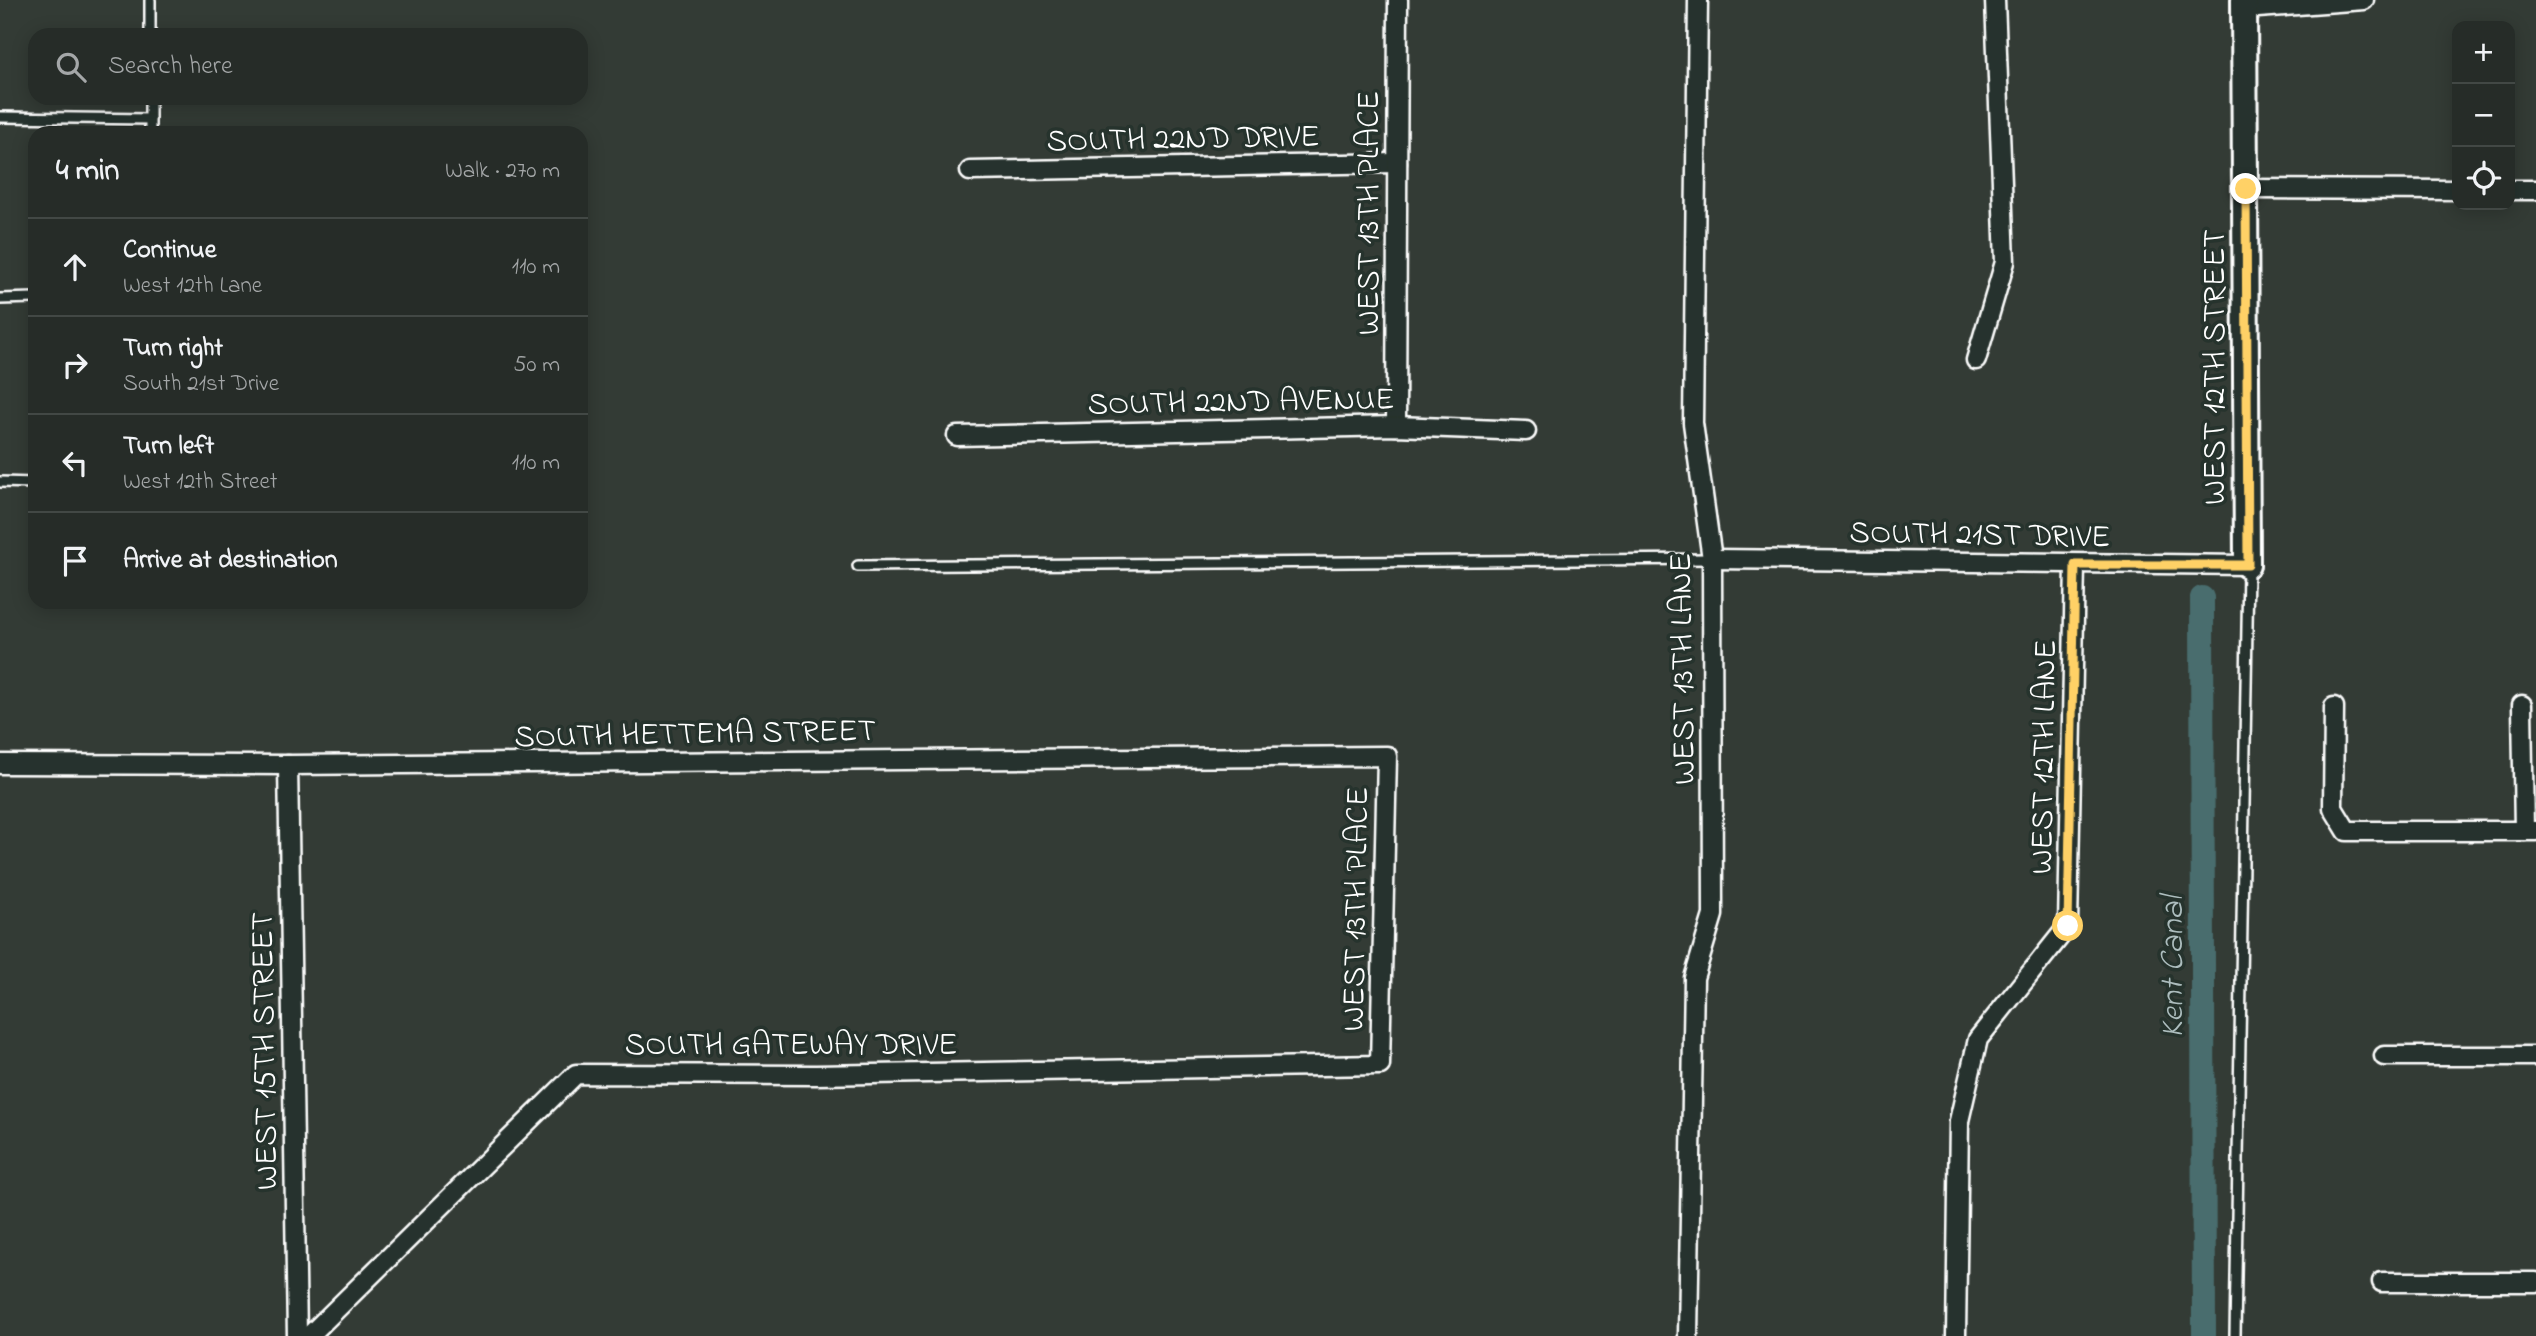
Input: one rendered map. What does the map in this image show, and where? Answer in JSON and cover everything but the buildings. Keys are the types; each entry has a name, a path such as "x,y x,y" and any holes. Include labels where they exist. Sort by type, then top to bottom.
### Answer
{"street":[{"name":"WEST 13TH PLACE","path":"1396,426 1398,0"},
{"name":"WEST 13TH LANE","path":"1688,1336 1694,978 1713,915 1712,559 1693,423 1698,0"},
{"path":"1976,360 2005,262 1995,0"},
{"path":"2244,4 2364,0"},
{"name":"WEST 12TH STREET","path":"2244,4 2248,565"},
{"name":"SOUTH 22ND DRIVE","path":"970,171 1397,163"},
{"path":"2246,189 2452,190"},
{"path":"2515,190 2536,190"},
{"name":"SOUTH 22ND AVENUE","path":"957,436 1396,426 1526,431"},
{"name":"SOUTH 21ST DRIVE","path":"1712,559 2248,565"},
{"name":"WEST 12TH LANE","path":"1956,1336 1959,1121 1978,1039 2068,926 2075,565"},
{"path":"2334,707 2333,807 2347,831 2530,831 2522,705"},
{"name":"WEST 13TH PLACE","path":"1380,1065 1387,755"},
{"name":"SOUTH HETTEMA STREET","path":"1,764 288,765 1387,755"},
{"name":"WEST 15TH STREET","path":"288,765 297,1336"},
{"path":"2384,1056 2536,1056"},
{"name":"SOUTH GATEWAY DRIVE","path":"309,1336 576,1074 816,1075 1380,1065"},
{"path":"2382,1282 2536,1282"}],"lane":[{"path":"150,0 150,28"},
{"path":"150,105 150,126"},
{"path":"0,117 150,118"},
{"path":"0,299 28,298"},
{"path":"0,482 28,482"},
{"path":"858,566 1712,559"},
{"path":"2235,1336 2248,565"}],"waterway":[{"name":"Kent Canal","path":"2202,598 2204,1336"}],"route":[{"path":"2068,926 2075,565 2248,565 2246,189"}]}
